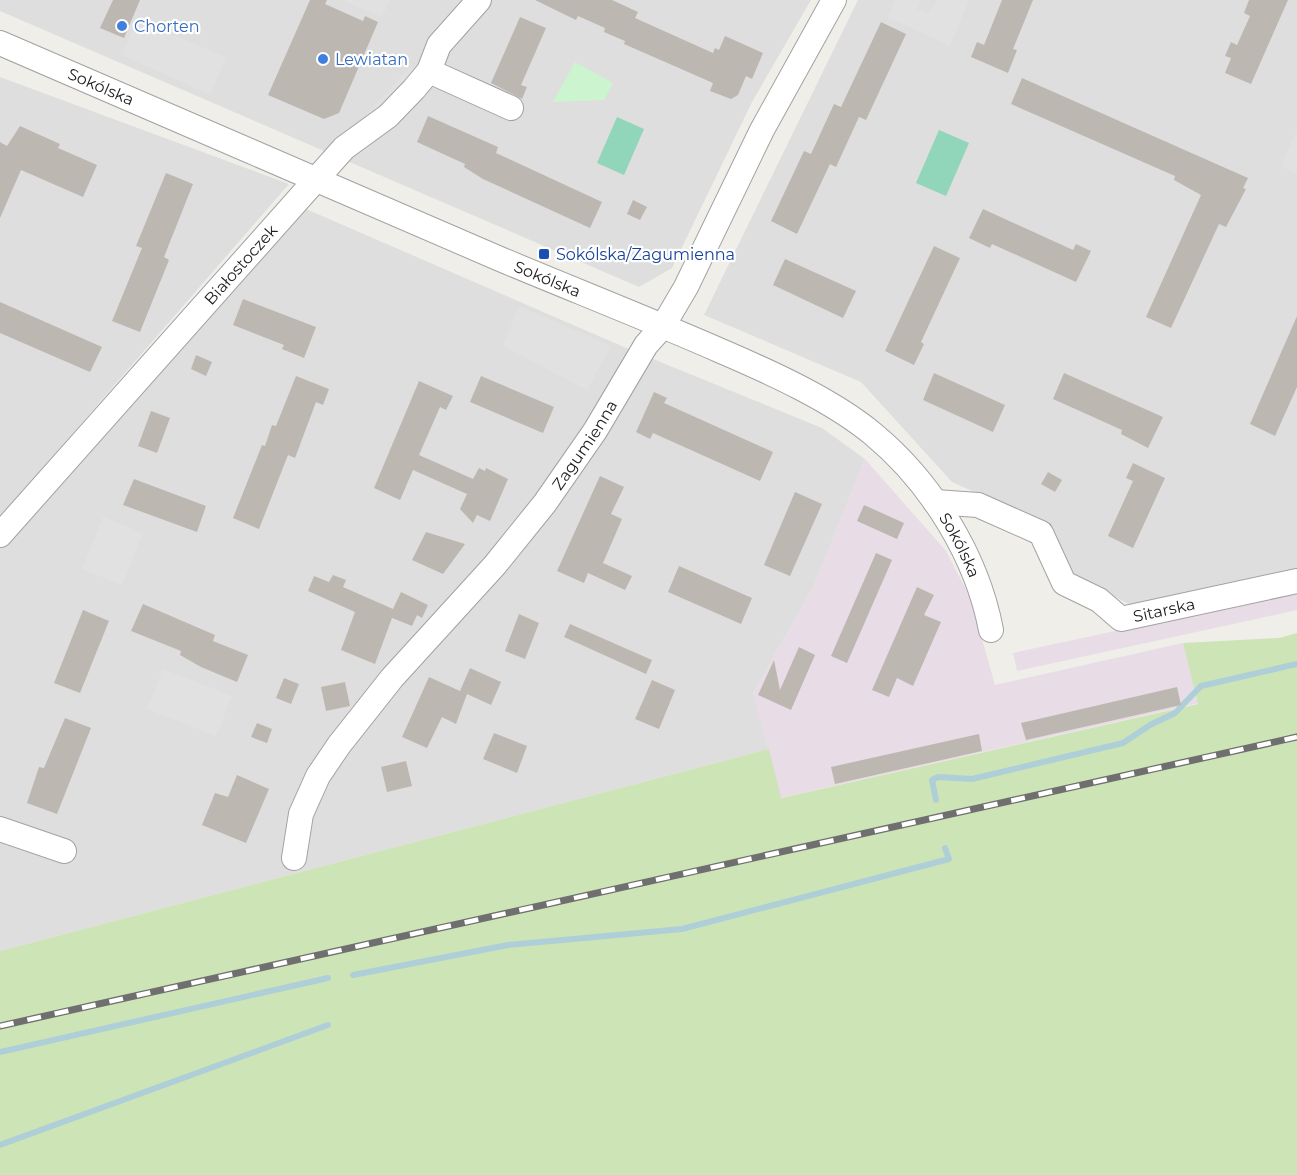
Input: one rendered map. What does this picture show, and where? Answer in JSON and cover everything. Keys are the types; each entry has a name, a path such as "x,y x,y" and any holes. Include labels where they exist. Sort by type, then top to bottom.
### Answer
{"street":[{"name":"Białostoczek","path":"0,535 344,148 388,116 429,71 439,45 479,0"},
{"name":"Zagumienna","path":"294,858 301,814 318,776 339,745 392,678 495,565 545,503 595,431 646,345 663,326 686,287 762,130 834,0"},
{"name":"Sokólska","path":"0,44 765,370 819,399 873,433 935,502 971,566 991,630"},
{"path":"429,71 511,108"},
{"name":"Sitarska","path":"935,502 978,505 1041,533 1064,583 1099,600 1121,619 1297,581"},
{"path":"0,829 64,851"}],"shaded area":[{"path":"0,0 811,0 752,102 672,268 639,287 0,11"},
{"path":"342,0 390,0 382,17"},
{"path":"858,0 1297,0 1297,574 1133,606 1071,575 1049,525 952,482 861,382 704,315"},
{"path":"895,0 920,0 917,9 928,13 937,0 969,0 950,46 888,17"},
{"path":"137,20 226,57 210,95 122,55"},
{"path":"409,68 424,69 384,112 365,116"},
{"path":"0,77 289,184 0,517"},
{"path":"1297,130 1297,174 1281,166"},
{"path":"306,209 631,350 822,428 865,459 814,586 753,693 769,749 0,951 0,548"},
{"path":"519,306 611,346 587,390 503,346"},
{"path":"865,459 946,551 970,597 995,685 1183,643 1199,703 780,798 753,693 814,586"},
{"path":"103,517 143,533 122,585 82,569"},
{"path":"1297,592 1297,610 1017,671 1013,653"},
{"path":"163,669 232,696 216,736 147,709"}],"green space":[{"path":"575,62 613,83 604,100 553,102"},
{"path":"617,117 644,129 624,175 597,163"},
{"path":"939,130 969,143 946,196 916,183"},
{"path":"1297,633 1297,1175 0,1175 0,951 769,749 781,798 1198,704 1183,643 1279,638"}],"building":[{"path":"113,0 140,0 124,38 100,28"},
{"name":"Lewiatan","path":"310,0 327,0 325,4 363,21 365,16 378,22 339,113 324,119 268,95"},
{"path":"535,0 612,0 638,12 635,18 713,53 715,48 719,50 725,36 763,53 752,79 746,76 738,95 731,99 710,91 713,83 624,44 625,41 604,32 605,28 578,16 576,20"},
{"path":"1002,0 1033,0 1013,49 1017,50 1008,73 971,57 977,42 984,45"},
{"path":"1249,0 1288,0 1251,84 1225,73 1231,58 1225,56 1231,42 1237,45 1250,16 1244,13"},
{"path":"520,17 546,28 521,85 527,87 522,99 491,83"},
{"path":"881,22 906,34 866,120 859,117 836,167 830,164 797,234 771,221 804,151 811,154 834,104 841,107"},
{"path":"1022,78 1248,178 1243,188 1246,189 1226,227 1219,224 1171,328 1146,317 1201,195 1174,180 1175,176 1011,104"},
{"path":"428,116 498,147 496,153 602,202 590,228 483,179 464,167 465,164 417,142"},
{"path":"20,126 60,144 58,148 97,165 83,197 21,170 0,218 0,142 7,146"},
{"path":"166,173 193,184 164,257 169,260 140,332 112,321 142,248 136,246"},
{"path":"633,200 647,207 640,220 627,214"},
{"path":"983,209 1073,250 1076,244 1091,251 1076,282 992,244 990,248 969,238"},
{"path":"934,246 960,258 921,342 924,344 914,365 885,351"},
{"path":"785,259 856,291 843,318 773,285"},
{"path":"243,299 316,327 304,358 282,349 284,345 233,325"},
{"path":"0,302 102,347 90,372 0,333"},
{"path":"1297,316 1297,387 1275,436 1250,424"},
{"path":"196,355 212,362 206,376 191,369"},
{"path":"934,373 1005,405 993,432 923,400"},
{"path":"1064,373 1163,417 1148,448 1121,434 1122,430 1053,399"},
{"path":"296,376 329,389 323,405 316,402 295,458 288,455 259,529 233,518 262,445 265,446 272,425 276,426"},
{"path":"481,376 554,407 543,433 470,402"},
{"path":"419,381 453,396 446,410 440,407 419,455 473,479 479,468 485,471 486,468 508,479 490,521 477,515 473,523 460,509 467,494 413,470 400,500 374,488"},
{"path":"654,392 667,398 664,403 773,452 760,481 653,433 650,439 636,432"},
{"path":"151,411 170,418 157,453 138,446"},
{"path":"1133,463 1165,478 1133,548 1108,536 1133,481 1126,478"},
{"path":"1048,472 1062,480 1055,492 1041,484"},
{"path":"600,476 624,487 611,514 622,519 603,563 632,576 625,590 588,573 584,583 557,571"},
{"path":"134,479 206,506 197,532 123,505"},
{"path":"795,492 822,504 790,576 764,565"},
{"path":"864,505 904,523 897,539 857,521"},
{"path":"426,532 465,544 443,574 412,560"},
{"path":"876,553 892,560 847,663 831,656"},
{"path":"679,566 752,598 741,624 668,592"},
{"path":"333,575 346,580 343,587 393,609 401,592 428,605 422,618 417,615 412,626 392,618 375,664 341,650 355,612 308,591 314,576 329,582"},
{"path":"917,587 934,595 924,615 941,622 913,686 897,678 889,697 872,690"},
{"path":"143,604 215,635 213,641 248,655 237,682 201,667 180,655 181,651 131,631"},
{"path":"83,610 109,621 80,693 54,683"},
{"path":"519,614 539,623 525,659 505,651"},
{"path":"570,624 652,660 646,674 564,637"},
{"path":"799,647 815,655 791,710 758,695 774,660 780,690"},
{"path":"470,668 501,682 491,705 467,694 456,724 442,717 427,748 402,737 429,677 460,691"},
{"path":"284,678 299,684 291,704 276,698"},
{"path":"652,680 675,690 659,729 635,719"},
{"path":"345,682 350,706 326,711 321,687"},
{"path":"1177,687 1181,705 1026,740 1021,723"},
{"path":"65,718 91,728 57,814 27,803 39,767 44,768"},
{"path":"257,723 272,729 267,743 251,737"},
{"path":"494,733 527,746 517,773 483,759"},
{"path":"979,734 982,751 835,784 831,767"},
{"path":"406,761 412,786 387,792 381,767"},
{"path":"237,775 269,789 246,843 202,825 215,793 228,797"}],"waterway":[{"path":"936,800 932,780 938,777 972,779 1123,743 1150,725 1175,713 1201,686 1297,664"},
{"path":"353,975 508,945 682,929 949,859 945,848"},
{"path":"0,1052 328,978"},
{"path":"0,1145 328,1025"}],"railway":[{"path":"0,1026 1297,737"}],"place":[{"name":"Chorten","path":"122,26"},
{"name":"Lewiatan","path":"323,59"},
{"name":"Sokólska/Zagumienna","path":"544,254"}]}
